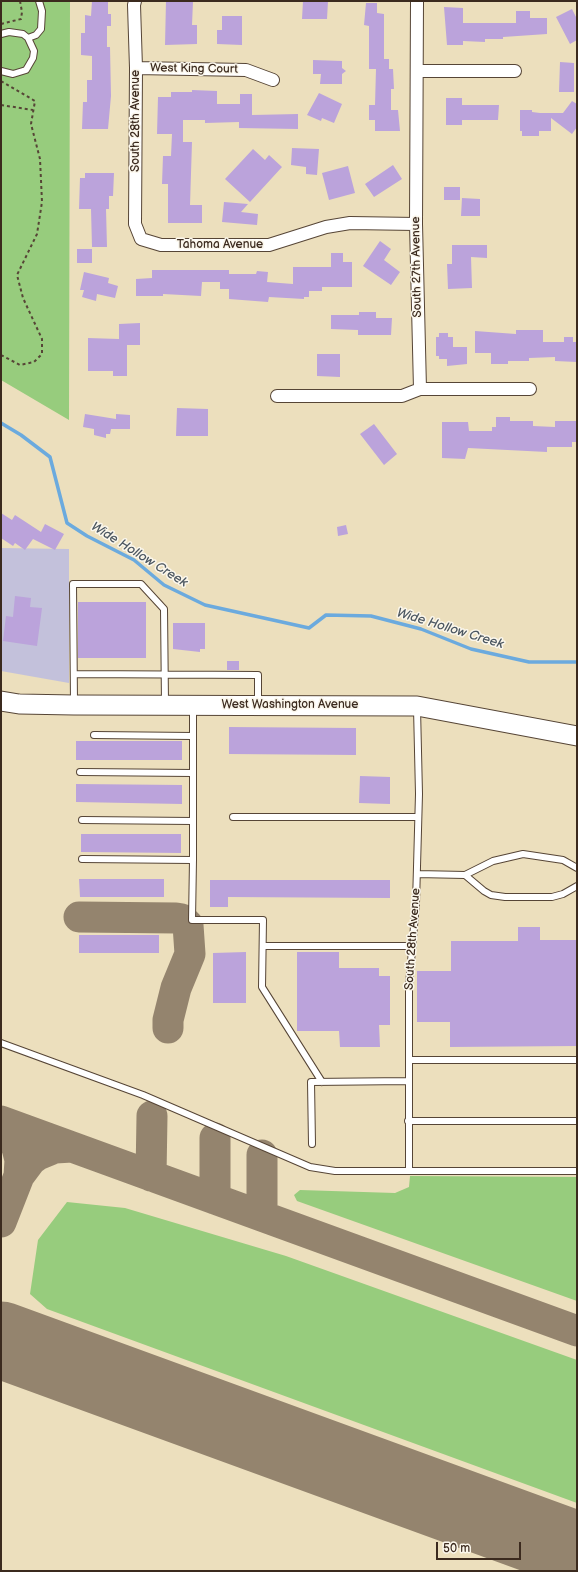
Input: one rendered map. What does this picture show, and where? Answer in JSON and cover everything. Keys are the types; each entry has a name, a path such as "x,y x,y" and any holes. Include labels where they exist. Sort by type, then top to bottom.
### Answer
{"main road":[{"name":"West Washington Avenue","path":"1,701 19,704 74,705 417,706 577,736"}],"street":[{"name":"South 28th Avenue","path":"135,1 135,224 141,239"},
{"name":"South 27th Avenue","path":"416,1 416,224 420,389"},
{"name":"West King Court","path":"136,68 246,70 273,80"},
{"path":"417,71 515,71"},
{"name":"Tahoma Avenue","path":"141,239 161,245 269,245 326,227 350,223 416,224"},
{"path":"277,396 402,396 420,389 530,388"}],"lane":[{"path":"28,38 36,35 41,29 42,11 40,1"},
{"path":"1,34 16,32 28,38 34,51 31,64 20,73 13,74 1,71"},
{"path":"74,705 73,584 141,584 164,609 165,706"},
{"path":"74,674 258,675 258,706"},
{"path":"193,706 194,860 192,920 263,920 262,987 322,1082"},
{"name":"South 28th Avenue","path":"409,1172 409,984 417,874 417,706"},
{"path":"94,735 193,736"},
{"path":"80,772 193,773"},
{"path":"233,817 418,817"},
{"path":"82,820 194,821"},
{"path":"417,874 465,875 493,861 523,854 563,860 577,868"},
{"path":"82,860 194,860"},
{"path":"465,875 491,895 505,897 552,897 564,894 577,886"},
{"path":"263,946 412,946"},
{"path":"1,1043 143,1095 310,1168 335,1171 577,1172"},
{"path":"409,1060 577,1060"},
{"path":"312,1144 311,1082 409,1081"},
{"path":"408,1122 577,1121"}],"path":[{"path":"1,24 21,19 22,12 20,1"},
{"path":"1,81 35,101 31,124 40,159 42,202 37,234 17,275 23,298 42,339 42,354 34,362 20,365 1,355"},
{"path":"1,105 34,110"}],"shaded area":[{"path":"1,548 69,549 69,683 1,671"}],"green space":[{"path":"1,1 70,1 69,420 1,380"},
{"path":"410,1176 577,1177 577,1301 297,1201 294,1195 300,1190 395,1193 409,1187"},
{"path":"67,1202 125,1208 286,1256 577,1360 577,1503 47,1309 30,1294 38,1240"}],"building":[{"path":"92,1 108,1 108,14 111,14 111,26 107,26 107,47 110,47 111,96 108,129 82,129 83,102 87,102 87,80 92,80 92,56 81,55 81,33 85,33 85,15 91,16"},
{"path":"166,1 193,1 192,25 197,25 197,44 165,45"},
{"path":"303,1 328,1 327,19 302,19"},
{"path":"366,3 377,3 377,13 384,14 384,59 389,59 389,69 393,69 394,89 391,89 391,110 398,110 400,131 375,131 375,120 369,120 369,105 375,105 376,69 369,69 369,26 364,25"},
{"path":"444,7 463,8 463,23 516,23 516,11 530,11 530,18 547,18 547,34 503,37 503,39 485,39 485,42 463,41 463,45 447,45"},
{"path":"572,9 577,19 577,40 570,44 556,17"},
{"path":"222,16 242,16 242,45 217,44 217,30 222,30"},
{"path":"313,60 342,61 342,68 346,71 342,74 342,84 320,84 321,74 313,74"},
{"path":"560,62 574,63 574,92 559,92"},
{"path":"192,90 217,91 217,104 240,104 240,94 252,94 252,115 298,114 298,129 239,128 239,122 205,123 205,120 183,120 183,142 192,142 190,205 202,205 202,223 168,223 168,184 162,184 163,156 171,156 172,134 157,134 158,97 171,97 171,92 192,92"},
{"path":"319,93 342,104 334,123 322,118 321,121 307,115"},
{"path":"446,98 462,98 462,105 499,105 498,120 462,120 462,125 446,125"},
{"path":"572,101 577,104 577,127 572,134 551,118 551,131 539,131 539,136 522,136 522,131 520,131 520,110 532,110 532,112 540,113 563,113"},
{"path":"292,148 319,149 317,175 306,174 306,167 291,165"},
{"path":"253,149 265,160 269,155 282,167 250,202 225,179"},
{"path":"393,165 402,179 374,197 365,184"},
{"path":"348,166 355,193 329,200 322,173"},
{"path":"85,173 114,173 113,196 109,196 109,209 106,209 107,247 92,247 91,209 79,209 80,178 85,178"},
{"path":"444,187 460,187 460,200 444,200"},
{"path":"462,198 480,199 480,216 461,216"},
{"path":"224,202 248,204 241,212 258,214 257,225 222,222"},
{"path":"380,241 391,249 384,260 400,272 391,285 363,266"},
{"path":"452,245 487,245 487,258 471,257 472,288 448,289 447,264 452,264"},
{"path":"77,249 92,249 92,263 77,263"},
{"path":"331,253 343,253 343,262 352,262 352,287 322,287 322,291 309,291 309,297 304,297 304,299 269,297 268,302 229,299 229,289 220,289 220,282 202,282 201,296 163,294 163,296 136,296 136,279 152,278 152,270 229,270 229,274 256,274 257,271 268,272 267,282 293,284 293,267 331,267"},
{"path":"84,272 109,278 108,283 118,286 115,298 97,294 96,301 82,297 84,290 80,290"},
{"path":"359,312 376,312 376,318 392,318 391,335 358,335 358,330 331,329 331,315 359,315"},
{"path":"140,323 140,345 127,345 127,376 113,376 113,371 88,371 88,338 119,339 119,324"},
{"path":"516,330 543,330 543,342 564,342 564,337 573,337 573,342 577,342 577,362 555,361 555,357 529,358 529,361 508,361 508,364 491,364 491,353 475,353 475,331 516,334"},
{"path":"439,333 448,333 448,337 453,337 453,347 467,347 467,364 447,366 447,359 439,359 439,356 436,356 436,337 439,337"},
{"path":"317,354 340,354 340,377 317,376"},
{"path":"177,408 208,409 208,436 176,436"},
{"path":"85,414 116,419 116,414 130,415 130,429 111,429 110,434 106,434 106,438 94,435 94,429 83,427"},
{"path":"496,417 510,417 510,421 533,421 533,426 555,427 555,421 577,421 577,442 572,442 572,447 547,447 547,452 468,448 465,459 442,458 442,422 468,422 469,431 492,431 492,427 496,427"},
{"path":"374,424 397,454 384,465 360,434"},
{"path":"1,513 12,520 15,515 41,532 45,524 64,534 55,550 33,539 25,550 15,543 13,546 1,538"},
{"path":"346,525 348,534 338,536 337,527"},
{"path":"15,596 31,598 30,607 42,608 37,646 3,641 6,616 13,617"},
{"path":"78,602 146,602 146,658 78,658"},
{"path":"173,623 205,623 205,649 200,649 200,652 173,649"},
{"path":"227,661 239,661 239,670 227,670"},
{"path":"229,727 356,728 356,755 229,754"},
{"path":"76,741 182,741 182,760 76,760"},
{"path":"360,776 390,777 390,804 359,803"},
{"path":"76,784 182,785 182,804 76,802"},
{"path":"81,834 181,834 181,853 81,852"},
{"path":"79,879 164,879 164,897 80,897"},
{"path":"210,880 390,880 390,898 228,897 228,907 210,907"},
{"path":"518,927 540,927 540,940 577,940 577,1046 450,1047 450,1022 417,1022 417,971 451,971 451,941 518,941"},
{"path":"79,935 159,935 159,953 79,953"},
{"path":"246,952 246,1003 213,1003 213,953"},
{"path":"297,952 339,952 339,968 379,968 379,976 390,976 390,1025 379,1025 380,1047 340,1047 339,1031 297,1031"}],"waterway":[{"name":"Wide Hollow Creek","path":"1,423 21,435 50,457 67,523 87,536 134,560 164,585 205,605 309,628 326,615 371,616 421,629 471,649 529,662 577,662"}],"taxiway":[{"path":"79,917 176,918 182,919 188,925 190,954 176,988 168,1020 168,1028"},
{"path":"151,1176 152,1116"},
{"path":"1,1121 577,1331"},
{"path":"1,1124 12,1138 17,1148 20,1160 19,1176 31,1160 38,1155 55,1148 72,1147"},
{"path":"215,1138 215,1199"},
{"path":"262,1155 262,1216"},
{"path":"1,1222 19,1176"},
{"path":"1,1318 21,1341 40,1354"}],"runway":[{"path":"1,1340 577,1550"}]}
